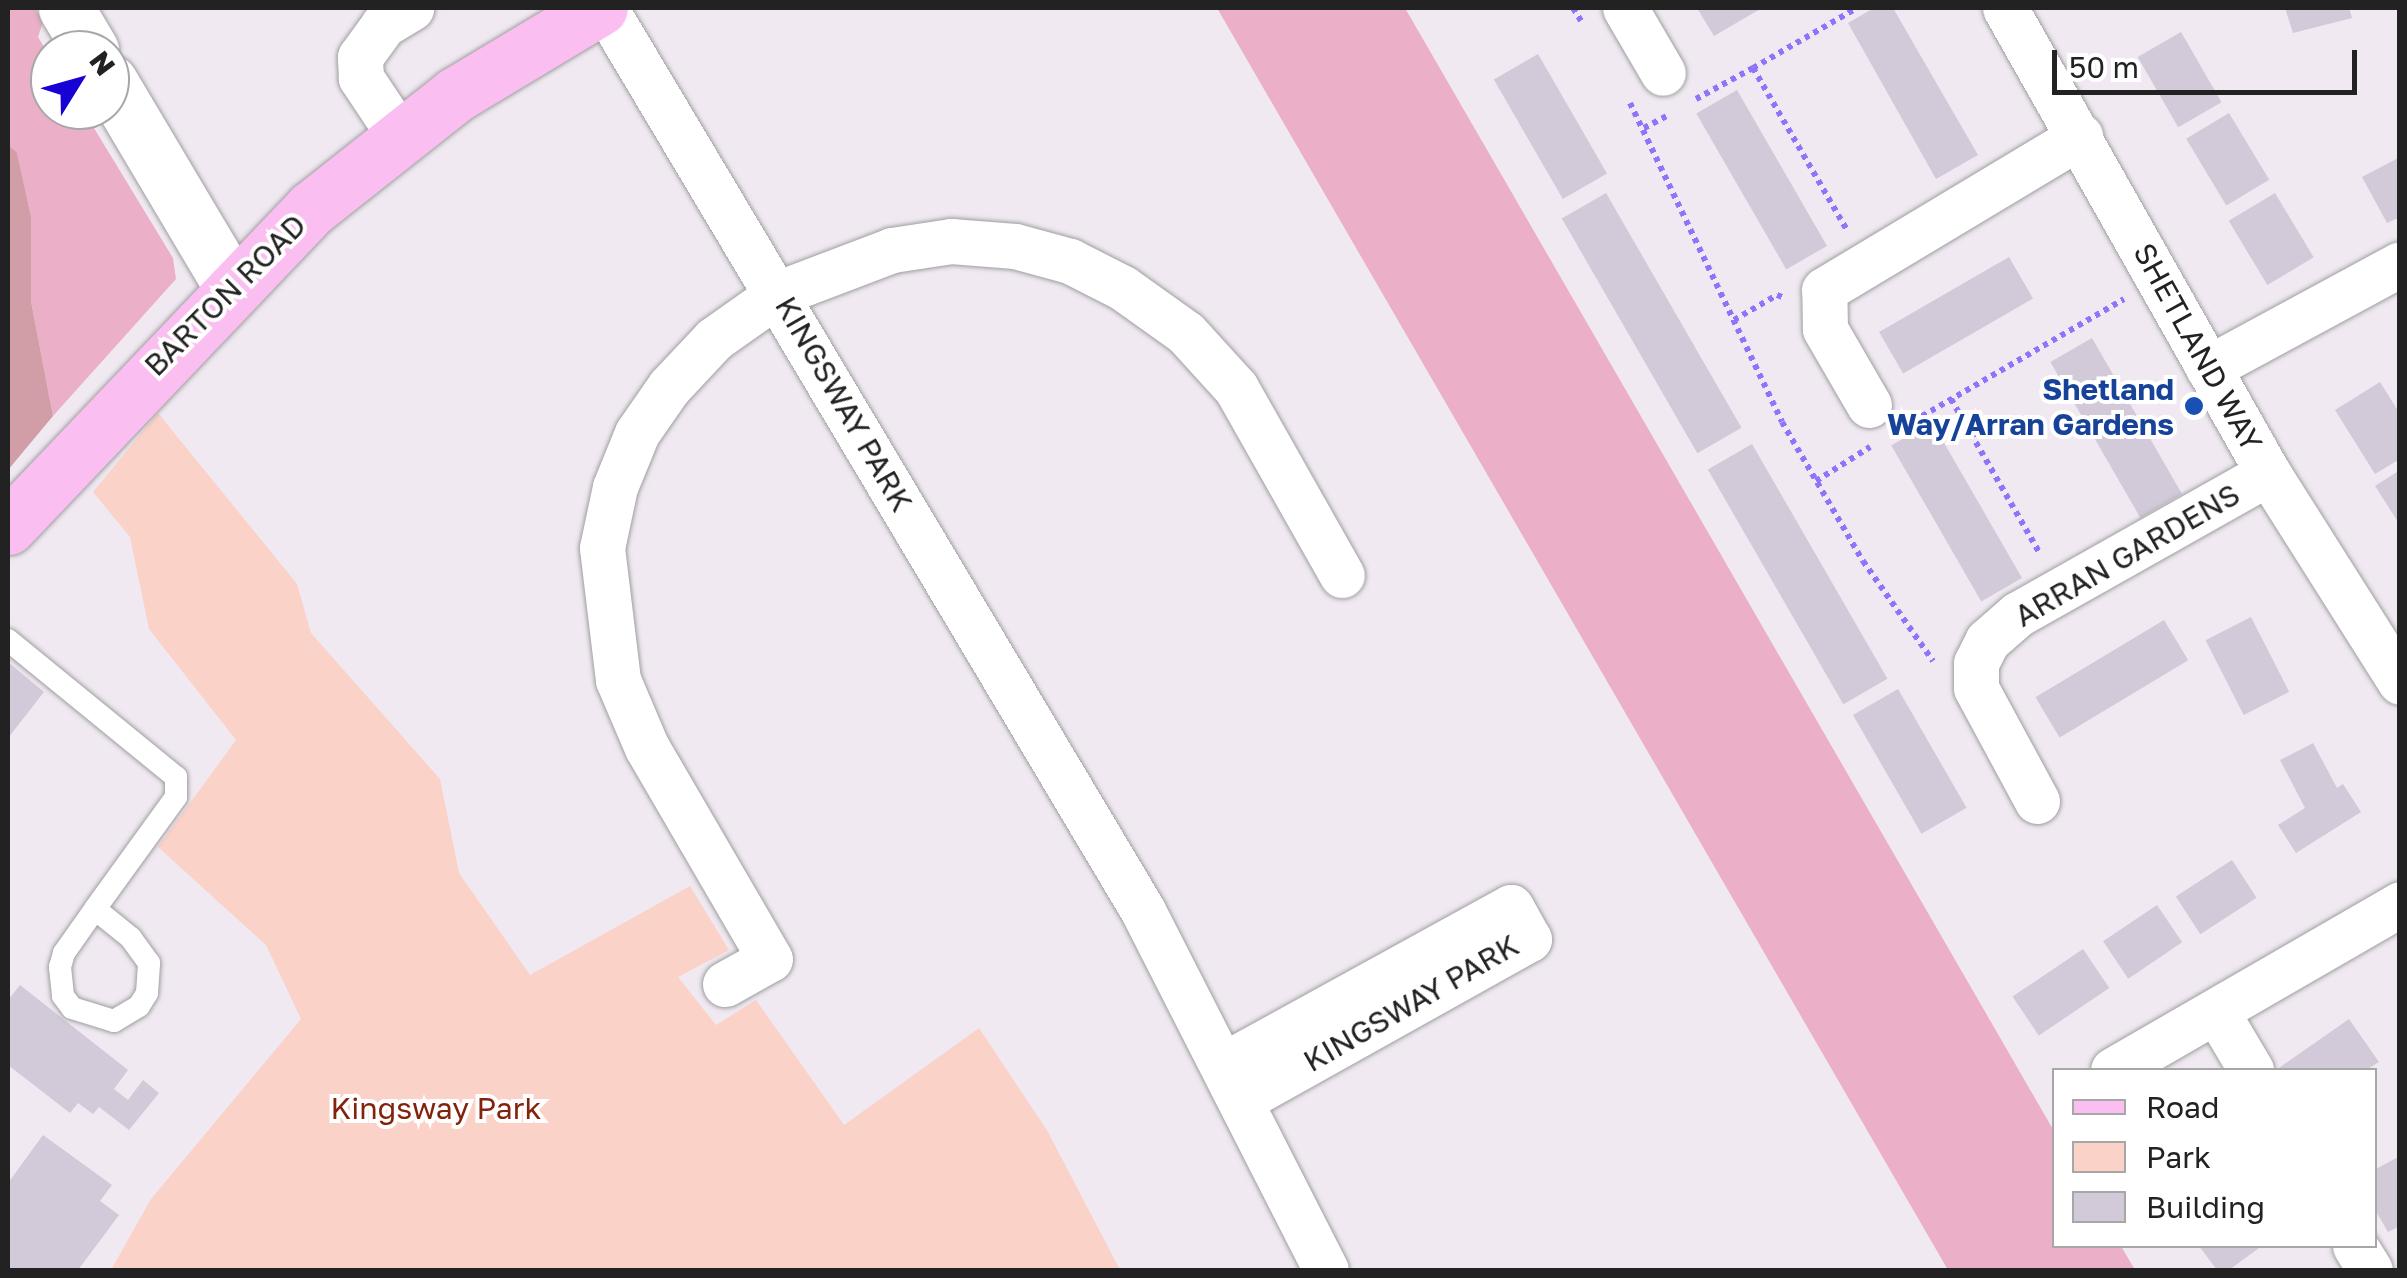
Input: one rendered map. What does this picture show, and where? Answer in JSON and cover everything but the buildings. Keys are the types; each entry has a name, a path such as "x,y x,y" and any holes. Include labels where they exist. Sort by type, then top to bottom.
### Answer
{"main road":[{"name":"BARTON ROAD","path":"8,527 61,465 231,286 398,135 602,8"}],"street":[{"path":"66,8 79,30"},
{"path":"398,135 361,78 360,57 383,25 411,8"},
{"name":"KINGSWAY PARK","path":"602,8 779,294 1143,911 1234,1082 1326,1270"},
{"path":"1625,8 1645,86"},
{"name":"SHETLAND WAY","path":"2022,13 2080,136 2208,368 2268,473 2400,682"},
{"path":"130,116 231,286"},
{"path":"1878,421 1825,329 1820,308 1834,279 2080,136"},
{"path":"725,984 770,959 647,748 618,680 602,548 622,469 669,387 714,339 779,294 892,250 951,241 1015,246 1096,274 1186,334 1236,388 1342,576"},
{"path":"2208,368 2400,264"},
{"name":"ARRAN GARDENS","path":"1976,688 1976,663 1987,641 2061,590 2268,473"},
{"path":"1976,688 2037,801"},
{"path":"2116,1068 2400,904"},
{"name":"KINGSWAY PARK","path":"1512,907 1528,939 1234,1082 1512,907"},
{"path":"2216,1011 2250,1068"},
{"path":"2356,1248 2370,1270"}],"lane":[{"path":"8,640 176,777 176,797 95,909 64,953 59,982 72,1008 114,1021 148,993 149,963 132,938 95,909"}],"path":[{"path":"1573,8 1591,38"},
{"path":"1644,128 1857,8"},
{"path":"1754,68 1865,261"},
{"path":"1645,86 1644,128 1782,422 1924,655 1976,688"},
{"path":"1878,421 1951,399 2159,279"},
{"path":"1734,320 1777,295 1820,308"},
{"path":"1951,399 2061,590"}],"shaded area":[{"path":"8,8 35,8 43,22 40,30 30,30 30,130 95,130 173,258 176,279 53,416 31,301 31,216 17,154 8,145"},
{"path":"1217,8 1405,8 2052,1128 2052,1248 2122,1248 2135,1270 1948,1270"},
{"path":"8,145 17,153 31,216 31,301 53,416 8,470"}],"green space":[{"name":"Kingsway Park","path":"158,413 297,584 311,633 440,779 459,873 530,975 690,886 729,950 678,977 716,1025 756,1000 844,1125 979,1028 1048,1132 1120,1270 111,1270 151,1199 301,1019 266,945 158,847 236,740 149,629 130,537 93,492"}],"place":[{"name":"Shetland Way/Arran Gardens","path":"2194,406"}]}
